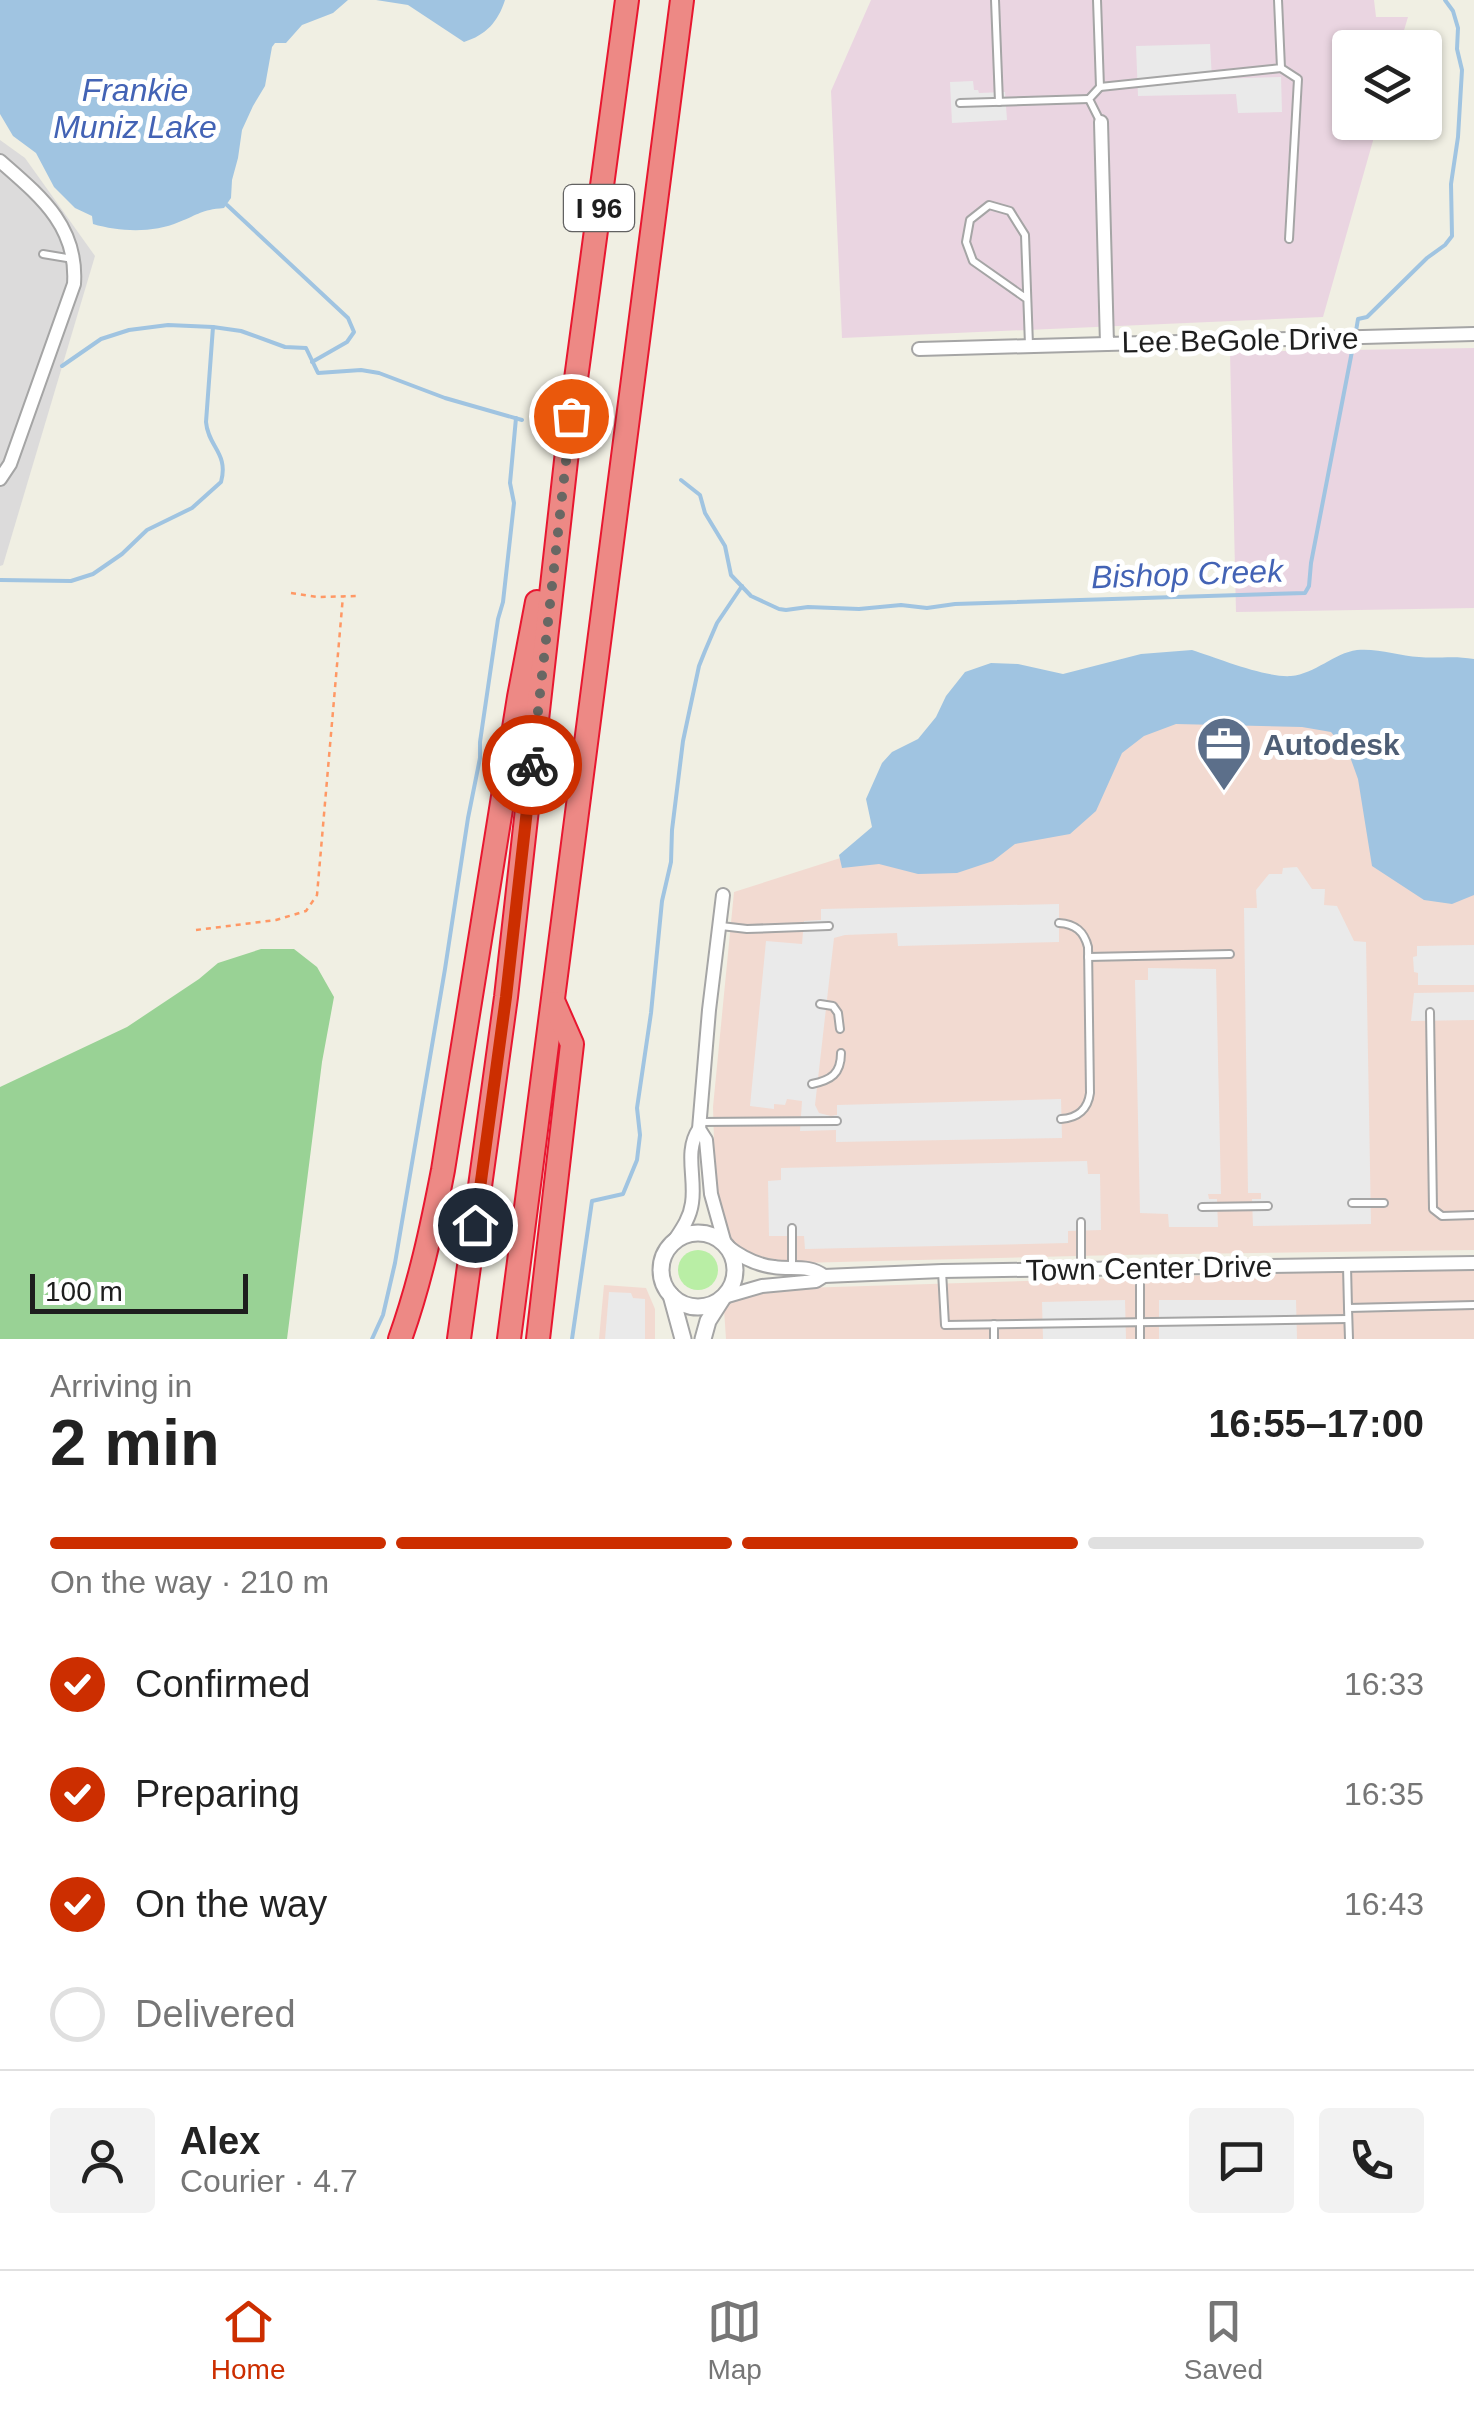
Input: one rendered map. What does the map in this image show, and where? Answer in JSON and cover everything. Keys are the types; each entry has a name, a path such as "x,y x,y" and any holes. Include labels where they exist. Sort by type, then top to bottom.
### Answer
{"highway":[{"name":"I 96","path":"460,1339 506,997 571,416 628,0"},
{"name":"I 96","path":"509,1339 682,0"},
{"path":"400,1339 415,1297 443,1170 519,697 571,416"},
{"path":"538,1339 572,1044 554,1003"}],"street":[{"name":"Lee BeGole Drive","path":"1100,122 1107,344 1474,334"},
{"path":"0,160 57,218 66,231 74,259 74,284 10,464 0,479"},
{"path":"918,349 1107,344"},
{"path":"723,896 699,1126 691,1140 692,1207 686,1223 667,1249 661,1268 665,1287 678,1301 696,1307 723,1298"},
{"path":"699,1126 706,1140 711,1194 735,1272 730,1290 708,1321 703,1339"},
{"path":"674,1242 684,1236 706,1233 726,1245"},
{"name":"Town Center Drive","path":"726,1245 750,1261 771,1267 814,1268 824,1276"},
{"name":"Town Center Drive","path":"723,1298 770,1284 816,1282 824,1276 1474,1262"},
{"path":"671,1295 682,1339"}],"lane":[{"path":"995,0 998,102"},
{"path":"1097,0 1100,87"},
{"path":"1278,0 1281,68"},
{"path":"960,103 1089,99 1100,87 1281,68 1298,80 1289,239"},
{"path":"1089,99 1100,122"},
{"path":"1027,300 973,261 966,242 970,220 989,205 1010,211 1025,235 1029,346"},
{"path":"43,254 74,259"},
{"path":"1059,923 1081,930 1088,958 1089,1101 1077,1116 1061,1119"},
{"path":"719,926 747,930 829,926"},
{"path":"1088,958 1230,954"},
{"path":"820,1004 833,1006 840,1029"},
{"path":"1430,1012 1433,1209 1442,1216 1474,1215"},
{"path":"812,1084 830,1079 837,1072 841,1053"},
{"path":"699,1126 837,1121"},
{"path":"1352,1204 1384,1202"},
{"path":"1202,1208 1268,1206"},
{"path":"1080,1222 1081,1268"},
{"path":"792,1228 792,1268"},
{"path":"1346,1265 1348,1339"},
{"path":"1140,1268 1140,1339"},
{"path":"942,1271 945,1325 1348,1319"},
{"path":"1348,1308 1474,1305"},
{"path":"994,1324 994,1339"}],"path":[{"path":"292,592 318,597 356,596"},
{"path":"196,930 276,920 306,911 317,895 343,596"}],"shaded area":[{"path":"871,0 1374,0 1376,17 1408,17 1404,30 1332,30 1332,140 1373,140 1323,317 842,338 831,91"},
{"path":"1210,44 1212,79 1281,77 1282,112 1238,113 1236,94 1138,96 1136,46"},
{"path":"973,81 974,90 979,93 1005,92 1007,120 952,123 950,82"},
{"path":"0,140 25,158 95,256 0,566"},
{"path":"1474,348 1474,608 1236,612 1230,352"},
{"path":"1181,681 1367,703 1474,784 1474,1250 799,1263 750,1255 733,1241 721,1215 715,1173 713,1107 734,892 878,846"},
{"path":"1297,867 1312,889 1325,889 1324,905 1337,906 1354,941 1366,942 1371,1224 1253,1226 1252,1199 1261,1199 1261,1193 1248,1193 1244,908 1257,908 1256,890 1269,874 1282,874 1283,868"},
{"path":"1059,904 1059,942 898,946 897,933 834,938 815,1105 819,1113 831,1116 837,1115 837,1105 1061,1099 1062,1138 836,1142 836,1130 800,1131 802,1101 787,1099 785,1105 774,1104 774,1109 750,1106 766,941 802,944 804,921 821,920 821,909"},
{"path":"1474,945 1474,985 1418,985 1413,957 1417,956 1417,946"},
{"path":"1148,968 1216,969 1221,1194 1208,1194 1209,1199 1217,1199 1218,1227 1169,1227 1168,1214 1140,1213 1135,980 1148,980"},
{"path":"1474,992 1474,1020 1411,1021 1414,993"},
{"path":"1087,1161 1088,1174 1100,1174 1101,1230 1068,1231 1068,1243 805,1249 804,1236 769,1236 768,1181 781,1180 781,1168"},
{"path":"1474,1267 1474,1339 726,1339 724,1309 736,1290"},
{"path":"604,1285 646,1288 655,1309 655,1339 599,1339"},
{"path":"609,1292 631,1293 633,1298 645,1299 645,1339 605,1339"},
{"path":"1125,1300 1126,1339 1043,1339 1042,1302"},
{"path":"1159,1300 1296,1300 1297,1339 1159,1339"}],"green space":[{"path":"261,949 294,949 317,967 334,997 322,1062 287,1339 0,1339 0,1087 127,1027 218,963"},
{"path":"698,1250 712,1256 718,1270 712,1284 698,1290 684,1284 678,1270 684,1256"}],"water":[{"name":"Frankie Muniz Lake","path":"0,0 348,0 333,13 302,25 286,43 275,43 272,47 265,86 242,130 231,198 224,208 205,211 169,226 137,230 93,224 92,216 75,208 54,187 36,153 13,136 0,114"},
{"path":"376,0 505,0 490,27 464,42 408,5"},
{"path":"1192,650 1281,676 1300,674 1357,650 1474,659 1474,895 1452,904 1424,900 1372,866 1358,779 1349,754 1331,732 1302,727 1176,724 1144,736 1122,753 1096,811 1070,834 1015,844 993,861 957,873 918,874 879,864 842,868 839,855 872,827 866,799 882,763 892,752 918,739 965,672 991,663 1018,664 1063,674 1141,654"}],"waterway":[{"name":"Bishop Creek","path":"1356,331 1358,319 1367,317 1452,236 1451,184 1462,70 1458,28 1445,0"},
{"path":"227,205 348,318 354,332 347,342 312,362"},
{"name":"Bishop Creek","path":"62,366 101,339 129,330 168,325 213,327 241,331 285,347 306,348 318,373 379,373 445,398 522,420"},
{"path":"0,580 71,581 93,574 147,530 192,508 221,482 222,464 206,422 213,327"},
{"name":"Bishop Creek","path":"681,480 700,495 705,513 725,546 731,575 751,596 779,609 901,605 927,608 1305,593 1354,341"},
{"path":"372,1339 383,1315 395,1263 480,758 514,503 510,483 516,418"},
{"path":"572,1339 592,1201 623,1194 637,1160 637,1108 662,901 671,862 683,741 699,666 717,623 742,586"}],"way so far":[{"path":"532,765 571,416"}],"place":[{"name":"Autodesk","path":"1224,793"}],"route":[{"path":"475,1225 532,765"}]}
